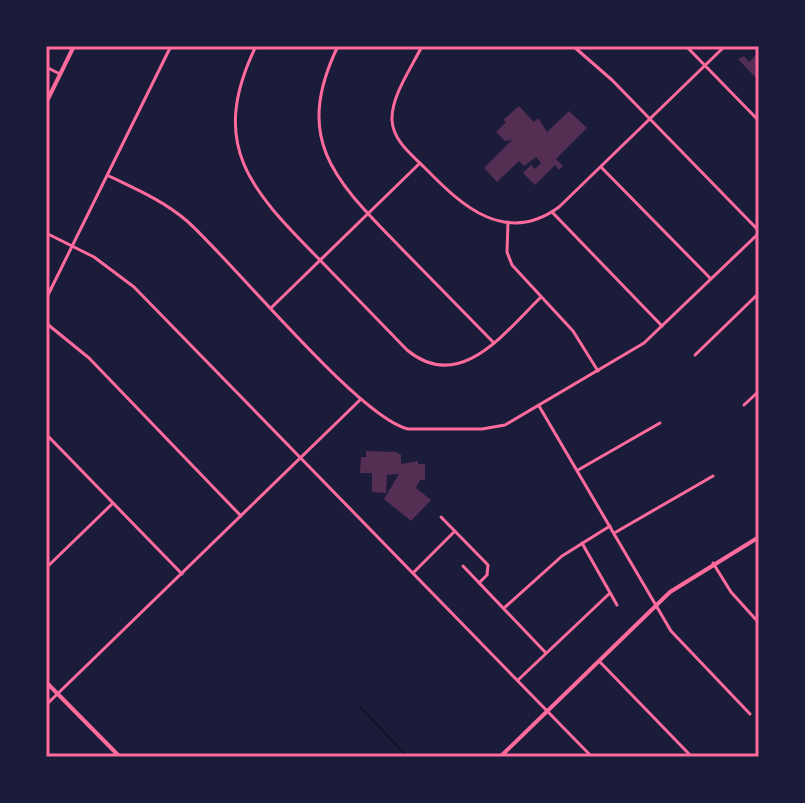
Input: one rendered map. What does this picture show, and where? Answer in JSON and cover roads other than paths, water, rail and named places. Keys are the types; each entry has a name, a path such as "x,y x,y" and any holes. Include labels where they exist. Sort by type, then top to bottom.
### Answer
{"street":[{"path":"46,103 74,46"},
{"path":"46,299 171,46"},
{"path":"256,46 236,103 235,128 243,165 268,207 407,350 420,359 436,364 459,364 477,357 541,297"},
{"path":"338,46 320,89 317,108 320,138 336,177 494,343"},
{"path":"422,46 392,115 398,139 467,208 508,222 552,212 725,46"},
{"path":"109,176 150,196 188,222 361,399 396,425 408,429 494,429 639,347 759,232 650,119 573,46"},
{"path":"686,46 759,121"},
{"path":"46,67 60,74"},
{"path":"272,307 420,163"},
{"path":"601,167 711,279"},
{"path":"552,212 662,326"},
{"path":"508,222 509,260 573,331 598,371"},
{"path":"46,233 124,278 592,757"},
{"path":"695,355 759,293"},
{"path":"46,323 89,358 241,516"},
{"path":"744,405 759,391"},
{"path":"46,705 361,399"},
{"path":"539,406 682,645 750,714"},
{"path":"578,470 660,423"},
{"path":"46,434 182,574"},
{"path":"614,533 713,476"},
{"path":"47,564 113,503"},
{"path":"441,517 488,565 487,575 479,583"},
{"path":"504,608 582,543 610,526"},
{"path":"413,573 455,531"},
{"path":"500,757 656,605 713,563 759,537"},
{"path":"582,543 617,605"},
{"path":"713,563 731,592 759,623"},
{"path":"463,566 546,653"},
{"path":"518,680 610,593"},
{"path":"599,661 692,757"},
{"path":"46,682 120,757"}],"waterway":[{"path":"360,707 408,757"}]}
